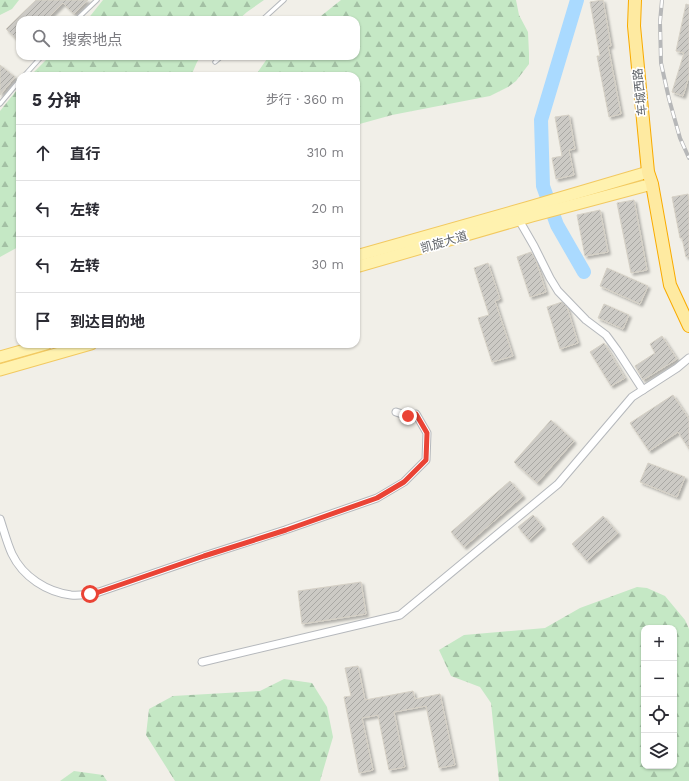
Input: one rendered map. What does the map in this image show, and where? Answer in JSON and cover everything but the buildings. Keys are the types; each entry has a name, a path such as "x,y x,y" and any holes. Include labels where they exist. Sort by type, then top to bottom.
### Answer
{"highway":[{"name":"车城西路","path":"635,0 634,26 648,172 652,184 670,286 689,326"}],"main road":[{"path":"560,204 648,172"},
{"path":"531,212 560,204 652,184"},
{"name":"凯旋大道","path":"360,266 519,220 531,212"},
{"name":"凯旋大道","path":"360,255 531,212"},
{"path":"0,357 32,348"},
{"path":"0,370 77,348"}],"street":[{"path":"519,220 558,291 586,320 606,335 643,390"},
{"path":"202,662 400,616 558,484 632,397 677,368 689,358"},
{"path":"0,519 12,554 24,570 38,583 55,591 72,595 99,592 377,498 404,482 426,460 427,433 416,414 408,416 396,412"}],"lane":[{"path":"80,16 97,0"},
{"path":"266,16 284,0"},
{"path":"28,72 38,60"},
{"path":"0,104 16,85"}],"green space":[{"path":"0,0 19,0 12,9 0,15"},
{"path":"103,0 264,0 242,16 90,16"},
{"path":"341,0 516,0 519,15 528,32 529,64 516,81 490,96 392,115 360,124 360,72 258,72 266,60 360,60 360,16 321,16"},
{"path":"46,60 198,60 193,72 34,72"},
{"path":"16,91 16,248 0,257 0,111"},
{"path":"637,587 647,588 665,596 685,620 689,629 689,781 499,781 491,703 480,687 451,676 439,650 464,635 545,628 580,608"},
{"path":"284,679 312,683 327,707 333,737 320,781 175,781 146,735 149,709 173,696 260,691"},
{"path":"74,771 103,775 107,781 60,781"}],"waterway":[{"path":"577,0 541,120 543,186 557,225 584,272"}],"railway":[{"path":"662,0 660,22 661,63 680,138 689,158"}],"route":[{"path":"90,594 286,530 377,498 404,482 426,460 427,433 416,414 408,416"}]}
